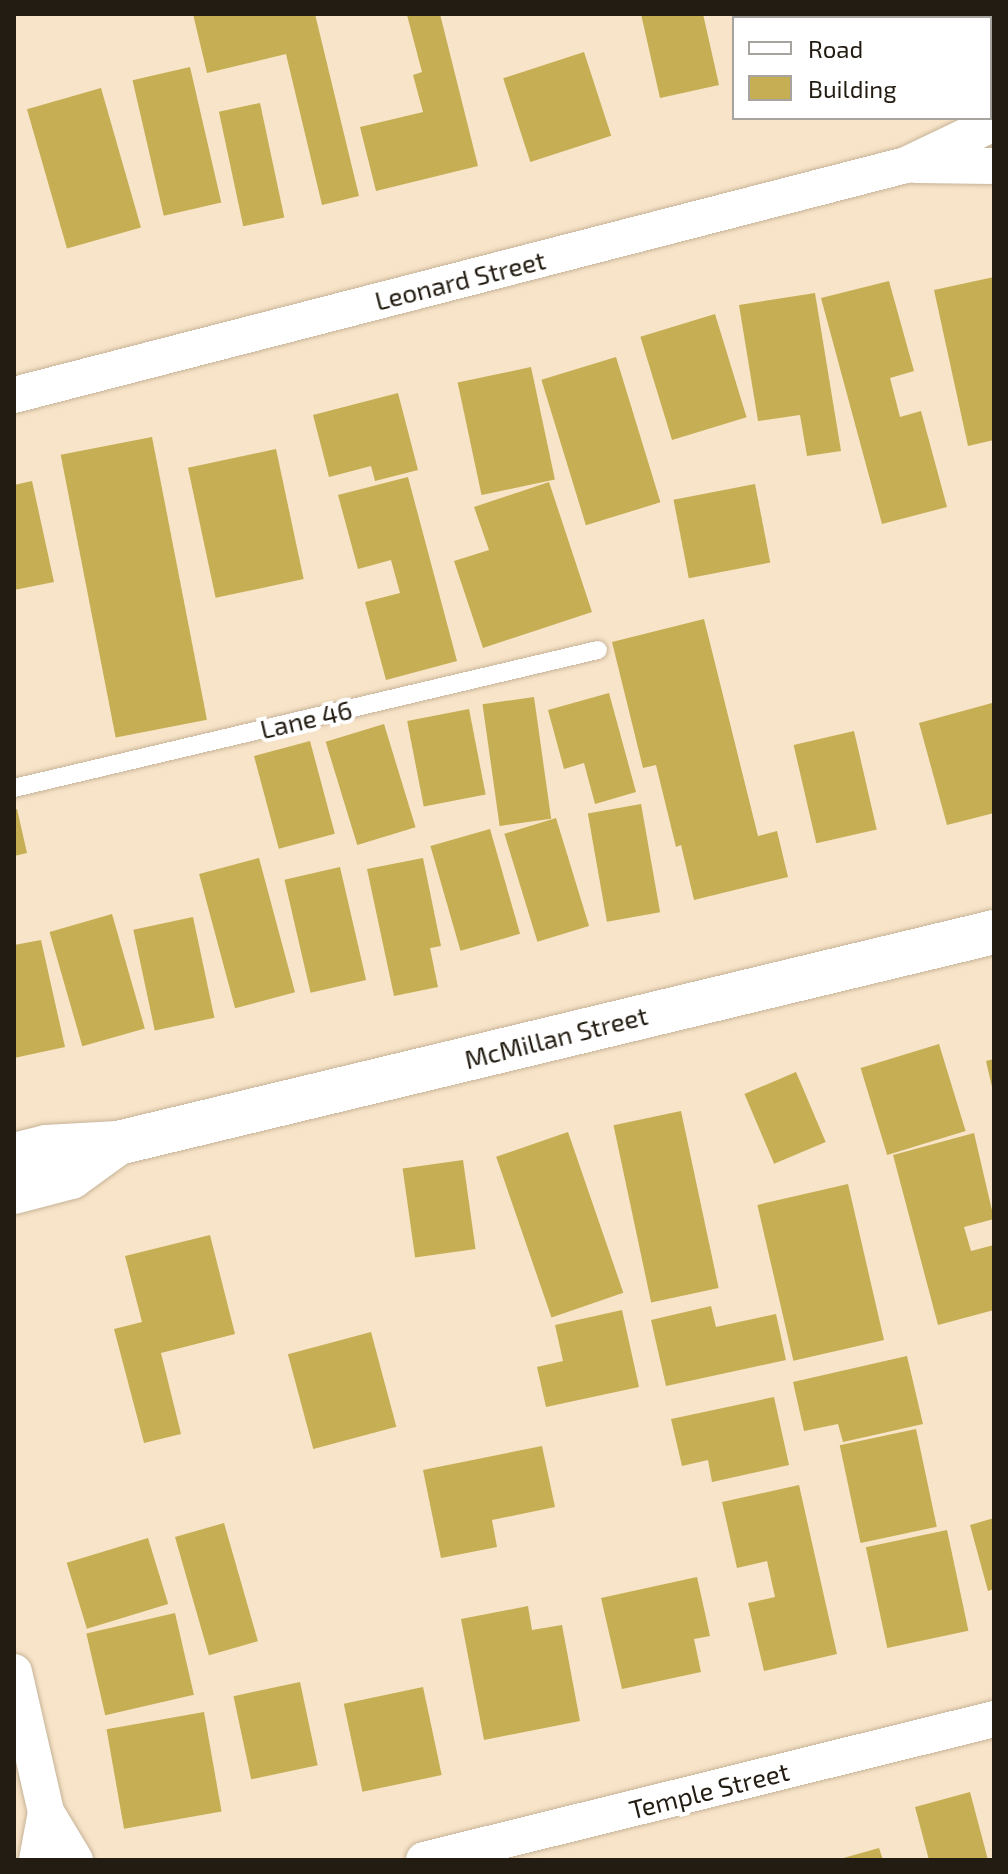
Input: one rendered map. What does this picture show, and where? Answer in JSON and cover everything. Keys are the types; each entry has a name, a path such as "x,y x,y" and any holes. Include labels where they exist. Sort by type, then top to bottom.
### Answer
{"main road":[{"name":"McMillan Street","path":"14,1155 46,1147 118,1143 994,932"},
{"name":"McMillan Street","path":"14,1192 71,1177 118,1143"}],"street":[{"name":"Leonard Street","path":"14,395 906,165 994,123"},
{"name":"Leonard Street","path":"906,165 994,166"},
{"path":"14,1672 46,1812 75,1860"},
{"name":"Temple Street","path":"424,1860 994,1719"},
{"path":"37,1860 46,1812"}],"lane":[{"name":"Lane 46","path":"14,788 598,650"}],"building":[{"path":"193,14 315,14 359,196 322,205 286,54 207,73"},
{"path":"440,14 478,166 376,191 360,127 423,112 413,75 422,72 407,15"},
{"path":"641,14 703,14 719,85 660,98"},
{"path":"885,14 941,14 941,16"},
{"path":"584,52 611,136 530,162 503,78"},
{"path":"190,67 221,202 164,216 133,80"},
{"path":"101,88 141,227 67,249 27,109"},
{"path":"260,103 284,217 243,226 219,112"},
{"path":"994,277 994,440 968,446 934,290"},
{"path":"889,281 914,371 890,378 900,417 921,411 947,507 882,524 821,298"},
{"path":"815,293 841,451 807,456 800,415 758,421 739,305"},
{"path":"715,314 747,417 672,440 640,337"},
{"path":"616,357 660,502 586,525 541,380"},
{"path":"531,367 555,479 482,495 458,383"},
{"path":"398,393 418,470 375,481 371,466 329,477 313,415"},
{"path":"152,437 207,720 116,737 61,455"},
{"path":"276,449 304,579 216,598 188,468"},
{"path":"408,477 457,661 386,680 365,602 400,593 391,560 358,569 338,495"},
{"path":"32,481 54,582 14,590 14,485"},
{"path":"549,482 592,612 483,648 454,561 489,550 474,507"},
{"path":"755,484 770,563 689,578 674,500"},
{"path":"704,619 758,836 777,831 788,877 694,900 681,845 676,847 656,765 643,768 612,642"},
{"path":"609,693 636,792 595,804 584,763 564,769 548,710"},
{"path":"534,697 551,819 500,826 483,704"},
{"path":"992,703 994,813 947,825 919,723"},
{"path":"469,709 486,794 424,806 407,721"},
{"path":"384,724 416,827 357,845 326,742"},
{"path":"854,731 877,829 816,843 794,745"},
{"path":"310,741 335,834 279,849 254,756"},
{"path":"641,804 660,912 607,922 588,813"},
{"path":"17,809 27,853 14,856 14,810"},
{"path":"556,818 589,926 537,942 504,834"},
{"path":"490,829 520,934 460,951 430,846"},
{"path":"259,858 295,992 235,1008 199,874"},
{"path":"423,858 441,946 430,948 438,987 394,996 367,869"},
{"path":"340,867 366,980 311,993 284,880"},
{"path":"112,914 145,1028 82,1046 50,932"},
{"path":"193,917 214,1018 155,1030 133,930"},
{"path":"41,940 65,1047 14,1058 14,945"},
{"path":"939,1044 966,1131 887,1155 861,1068"},
{"path":"994,1059 994,1091 993,1091 986,1061"},
{"path":"796,1072 826,1142 774,1164 744,1094"},
{"path":"681,1111 719,1288 651,1302 614,1125"},
{"path":"568,1132 623,1293 551,1317 496,1157"},
{"path":"974,1133 994,1219 964,1227 971,1251 994,1245 994,1310 938,1325 893,1155"},
{"path":"463,1160 476,1249 415,1258 403,1168"},
{"path":"848,1184 884,1340 793,1361 757,1205"},
{"path":"210,1235 235,1334 161,1353 181,1434 144,1443 114,1329 142,1322 125,1256"},
{"path":"711,1306 716,1327 776,1314 786,1360 666,1386 651,1320"},
{"path":"622,1310 639,1387 546,1407 537,1367 563,1361 555,1325"},
{"path":"371,1332 396,1427 313,1449 288,1354"},
{"path":"907,1356 923,1424 843,1442 838,1424 804,1431 793,1382"},
{"path":"774,1397 789,1465 712,1482 708,1460 682,1466 671,1419"},
{"path":"916,1429 937,1527 860,1543 840,1445"},
{"path":"542,1446 555,1507 492,1520 497,1547 441,1558 423,1470"},
{"path":"799,1485 837,1654 764,1671 748,1603 775,1597 767,1561 737,1568 722,1502"},
{"path":"994,1518 994,1589 988,1591 970,1525"},
{"path":"224,1523 258,1641 209,1655 175,1537"},
{"path":"947,1530 968,1631 887,1648 866,1547"},
{"path":"148,1538 168,1604 87,1629 67,1563"},
{"path":"697,1577 710,1636 694,1639 701,1672 622,1689 601,1598"},
{"path":"528,1606 532,1630 562,1625 580,1721 484,1740 461,1619"},
{"path":"175,1613 194,1695 105,1715 86,1633"},
{"path":"300,1682 318,1765 251,1779 233,1696"},
{"path":"423,1687 442,1775 362,1792 344,1704"},
{"path":"204,1712 222,1811 124,1829 107,1729"},
{"path":"970,1792 988,1860 929,1860 915,1807"},
{"path":"879,1848 883,1860 840,1860 840,1859"}]}
